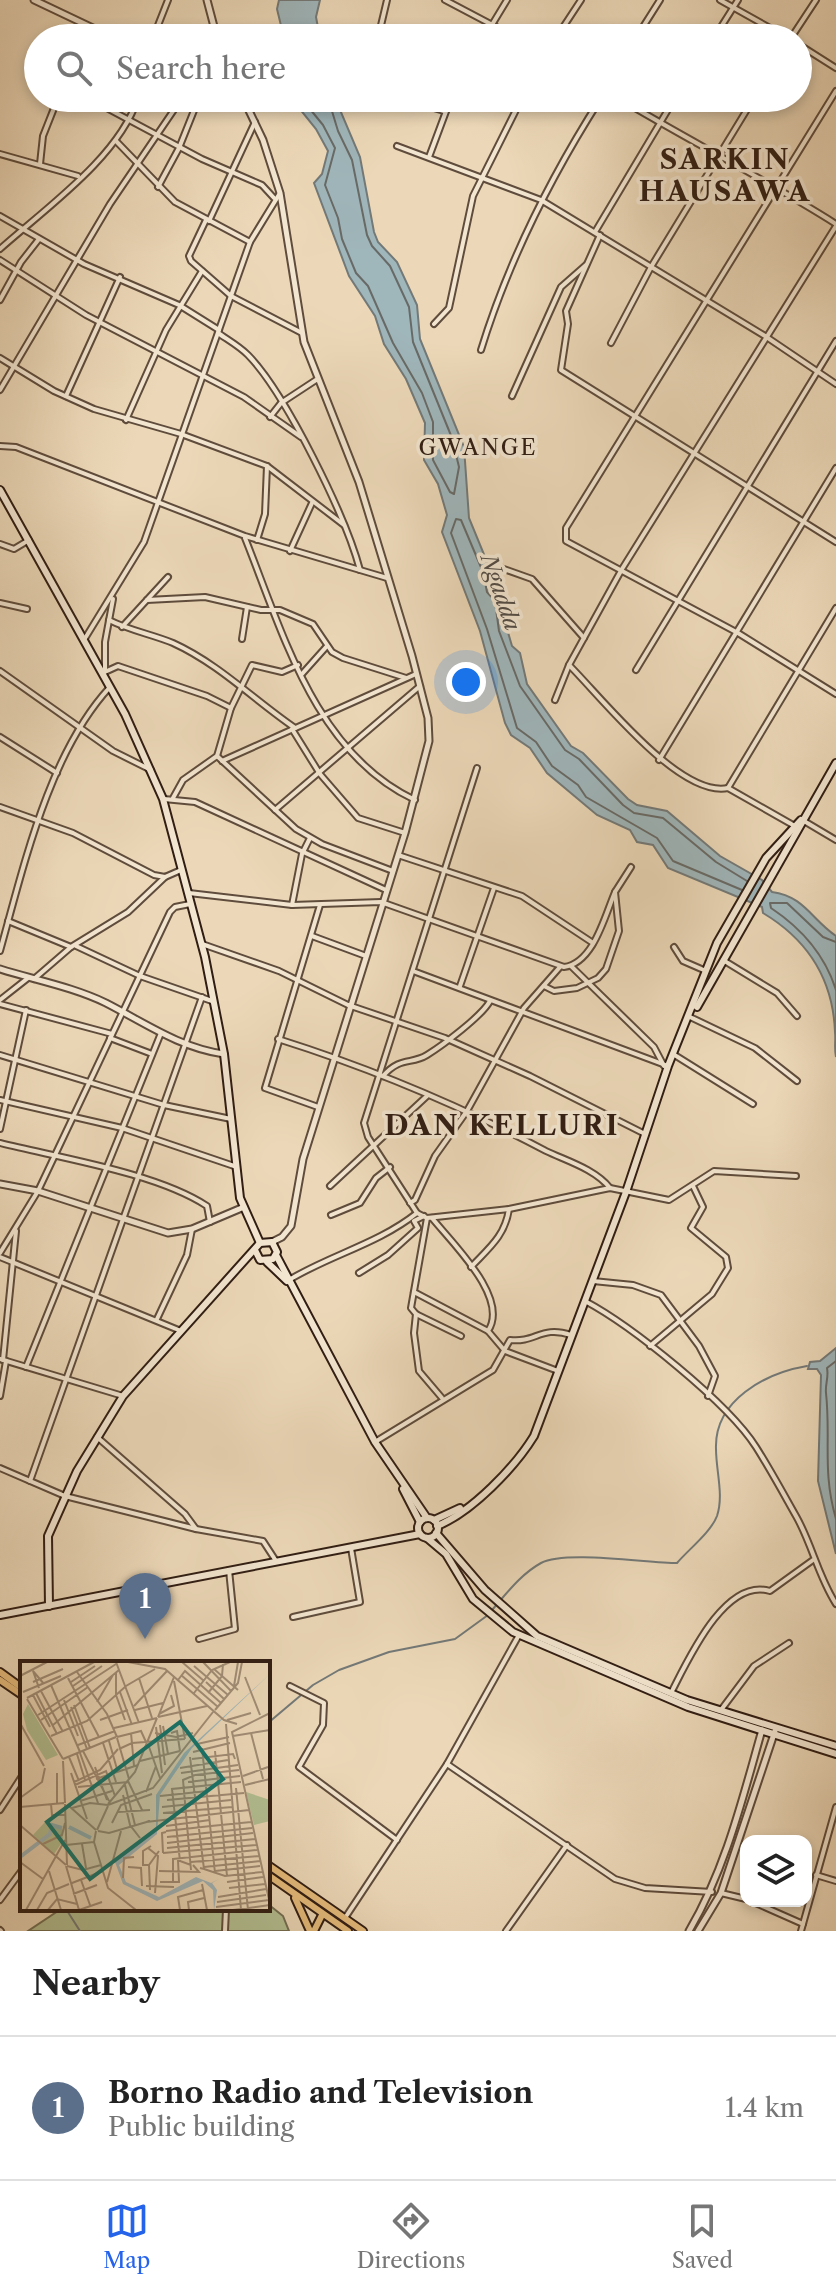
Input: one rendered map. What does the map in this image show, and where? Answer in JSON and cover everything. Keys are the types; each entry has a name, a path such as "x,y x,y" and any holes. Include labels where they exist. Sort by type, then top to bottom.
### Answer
{"main road":[{"path":"0,490 105,672 153,771 163,799 202,944 214,1002 244,1207 260,1243"},
{"path":"0,1615 421,1531 471,1503 495,1484 526,1450 559,1371 626,1192 666,1066 690,1017 773,878 800,829 801,820 836,763"},
{"path":"690,1017 730,918 759,870 793,825 801,820"},
{"path":"49,1606 48,1536 65,1496 97,1437 123,1396 181,1331 260,1243 272,1242 288,1282 375,1442 485,1590 537,1636 763,1728"},
{"path":"255,1250 257,1257 288,1282"},
{"path":"267,1262 276,1255"},
{"path":"399,1478 421,1531 446,1554 473,1599 496,1621 519,1635 610,1676 763,1728 836,1746"},
{"path":"421,1531 434,1524"},
{"path":"0,1672 20,1687"},
{"path":"0,1680 20,1694"},
{"path":"774,1731 836,1754"},
{"path":"270,1866 363,1931"},
{"path":"270,1877 348,1931"},
{"path":"293,1895 312,1931"},
{"path":"312,1931 322,1915"}],"street":[{"path":"34,0 83,24"},
{"path":"159,24 168,0"},
{"path":"207,0 213,24"},
{"path":"381,24 387,0"},
{"path":"445,0 493,24 507,0"},
{"path":"565,24 581,0"},
{"path":"645,24 660,0"},
{"path":"720,0 763,24"},
{"path":"723,24 738,0"},
{"path":"800,24 816,0"},
{"path":"812,53 836,68"},
{"path":"836,91 566,528 565,536 566,541 738,633 836,694"},
{"path":"40,164 46,124 52,112"},
{"path":"117,112 179,148 262,185 275,200"},
{"path":"0,249 22,227 54,203 116,141 133,112"},
{"path":"0,390 77,260 173,112"},
{"path":"158,187 193,112"},
{"path":"250,112 280,193 302,333 316,380 353,464 420,686 429,741 415,800 348,1005 303,1159 291,1226 282,1237 272,1242"},
{"path":"429,157 444,112"},
{"path":"434,324 449,308 467,219 481,177 515,112"},
{"path":"481,350 491,314 541,200 593,112"},
{"path":"555,700 569,665 622,569 836,225 777,186 718,157 642,112"},
{"path":"666,112 597,233 589,261 566,311 568,324 561,370 836,542"},
{"path":"611,343 651,267 745,112"},
{"path":"255,121 189,256 231,296 302,333"},
{"path":"116,141 158,187 207,220 250,242"},
{"path":"397,146 541,200 706,303 765,336 836,384"},
{"path":"0,154 79,176"},
{"path":"84,640 114,596 144,542 250,242 280,193"},
{"path":"0,216 77,260 179,305 249,356 301,437 344,525 360,570"},
{"path":"0,300 39,239"},
{"path":"0,260 100,322 203,374 301,437"},
{"path":"512,396 561,287 589,261"},
{"path":"126,420 155,350 202,271"},
{"path":"66,396 120,277"},
{"path":"636,670 836,341"},
{"path":"0,358 66,396 126,420 181,434 267,466 344,525"},
{"path":"270,417 281,403 316,380"},
{"path":"0,446 16,447 245,536 387,578"},
{"path":"257,540 265,514 267,466"},
{"path":"659,760 836,468"},
{"path":"290,551 312,502"},
{"path":"245,536 323,717 349,751 374,776 415,800"},
{"path":"0,544 14,549 29,540"},
{"path":"501,568 532,579 584,638"},
{"path":"122,627 168,577"},
{"path":"114,596 103,660 105,672 118,666 207,696 231,708"},
{"path":"147,600 205,597 290,614 313,624 327,645 343,658 406,678"},
{"path":"0,603 27,609"},
{"path":"242,639 247,607"},
{"path":"728,788 836,608"},
{"path":"109,620 172,643 242,685 294,728 320,774 358,818 405,833"},
{"path":"302,674 327,645"},
{"path":"173,799 183,780 217,756 231,708 255,664 282,672 298,665"},
{"path":"569,665 659,760 702,788 713,791 728,788 793,825"},
{"path":"0,671 131,762 153,771"},
{"path":"222,761 416,674"},
{"path":"0,951 57,773 79,727 110,686"},
{"path":"275,810 349,751 420,686"},
{"path":"0,737 57,773"},
{"path":"217,756 310,838 393,871"},
{"path":"477,768 364,1123 417,1213 428,1217 471,1267 492,1299 494,1319 488,1331"},
{"path":"163,799 195,802 302,854 386,890"},
{"path":"0,816 1,807 41,819 154,875 165,877"},
{"path":"801,820 836,840"},
{"path":"292,905 302,854 310,838"},
{"path":"398,855 528,899 593,943"},
{"path":"187,892 292,905 381,902 560,967 571,966 593,943 615,892 631,867"},
{"path":"0,1002 73,946 128,912 165,877 181,870"},
{"path":"460,986 494,888"},
{"path":"544,986 554,991 589,984 606,969 619,931 615,892"},
{"path":"181,1331 0,1255 38,1191 170,912 190,904"},
{"path":"318,1107 265,1088 320,905"},
{"path":"0,916 140,976 214,1002"},
{"path":"311,935 366,956"},
{"path":"202,944 245,957 348,1005 445,1038 645,1134"},
{"path":"674,947 683,961 706,971"},
{"path":"723,960 777,993 797,1016"},
{"path":"571,966 654,1047 666,1066"},
{"path":"410,1203 415,1200 435,1156 467,1111 521,1012 560,967"},
{"path":"0,969 82,994 185,1044 224,1054"},
{"path":"413,971 460,986 490,1001 666,1066"},
{"path":"30,1481 202,997"},
{"path":"381,1076 403,1060 428,1054 483,1012 490,1001"},
{"path":"0,1002 111,1036 152,1054"},
{"path":"0,1129 3,1100 26,1010"},
{"path":"690,1017 755,1048 797,1081"},
{"path":"26,1367 161,1033"},
{"path":"278,1039 333,1056 467,1111 577,1165 610,1188 669,1200 714,1171 796,1176"},
{"path":"673,1054 753,1104"},
{"path":"0,1055 164,1105 233,1119"},
{"path":"330,1186 358,1164 373,1143 427,1096"},
{"path":"3,1100 122,1128 237,1167"},
{"path":"0,1143 138,1178 197,1199 207,1206 210,1222"},
{"path":"331,1215 360,1203 376,1178 390,1167"},
{"path":"0,1184 38,1191 168,1233 192,1229 244,1207"},
{"path":"650,1346 679,1318 712,1294 725,1278 728,1268 726,1257 691,1228 703,1207 692,1184"},
{"path":"359,1273 388,1255 418,1228 414,1221 509,1209 610,1188"},
{"path":"471,1267 495,1244 506,1227 509,1209"},
{"path":"288,1282 316,1264 397,1228 417,1213"},
{"path":"428,1217 411,1308 416,1314 461,1336"},
{"path":"0,1396 16,1229"},
{"path":"157,1319 187,1255 192,1229"},
{"path":"593,1281 633,1285 661,1295 715,1376 708,1397"},
{"path":"414,1292 488,1331 505,1351 559,1371"},
{"path":"585,1301 650,1346 714,1402 755,1445 796,1516 813,1560 836,1604"},
{"path":"416,1314 418,1367 442,1398"},
{"path":"375,1442 442,1398 493,1370 510,1340 523,1340 551,1330 572,1335"},
{"path":"3,1360 123,1396"},
{"path":"97,1437 193,1522 196,1529"},
{"path":"0,1468 65,1496 196,1529 263,1541 276,1561"},
{"path":"293,1617 360,1602 350,1546"},
{"path":"671,1693 696,1646 732,1599 742,1590 770,1591 813,1560"},
{"path":"199,1639 235,1629 237,1619 229,1570"},
{"path":"345,1918 447,1764 519,1635"},
{"path":"719,1712 754,1666 789,1643"},
{"path":"290,1686 316,1696 324,1703 323,1725 299,1767 397,1840"},
{"path":"689,1931 712,1892 763,1728"},
{"path":"698,1931 721,1893 774,1731"},
{"path":"447,1764 568,1844 604,1872 636,1886 712,1892"},
{"path":"0,1810 20,1779"},
{"path":"801,1931 836,1807"},
{"path":"506,1931 568,1844"},
{"path":"0,1900 20,1873"},
{"path":"816,1875 836,1881"},
{"path":"721,1893 740,1898"},
{"path":"764,1907 803,1924"},
{"path":"225,1931 226,1911"}],"green space":[{"path":"270,1906 283,1916 289,1931 28,1931 58,1911 270,1911"}],"water":[{"path":"279,0 320,0 317,24 281,24 277,9"},
{"path":"302,112 341,112 360,157 374,232 378,242 397,262 417,305 420,339 464,447 469,518 490,569 494,588 502,598 507,629 512,646 520,653 527,684 571,746 583,753 628,799 637,805 667,811 720,856 762,880 772,892 800,903 836,936 836,1057 829,995 815,963 793,936 763,913 762,907 668,868 653,845 637,842 630,830 597,815 547,773 530,748 511,735 480,631 442,532 447,515 438,484 424,460 425,423 406,379 384,344 375,316 349,276 314,183 322,174 328,151"},
{"path":"836,1348 836,1554 818,1481 821,1375 817,1369 808,1369 810,1362 820,1361"}],"waterway":[{"path":"492,1610 527,1573 553,1559 587,1557 677,1563 705,1534 717,1516 720,1491 716,1449 724,1416 733,1403 760,1382 807,1366"},
{"path":"270,1721 313,1685 339,1670 389,1652 455,1639 488,1615"},
{"path":"67,1911 80,1931"}],"place":[{"name":"Borno Radio and Television","path":"145,1639"}],"district":[{"name":"SARKIN HAUSAWA","path":"725,175"},
{"name":"GWANGE","path":"478,447"},
{"name":"DAN KELLURI","path":"502,1125"}],"water label":[{"name":"Ngadda","path":"501,592"}]}
